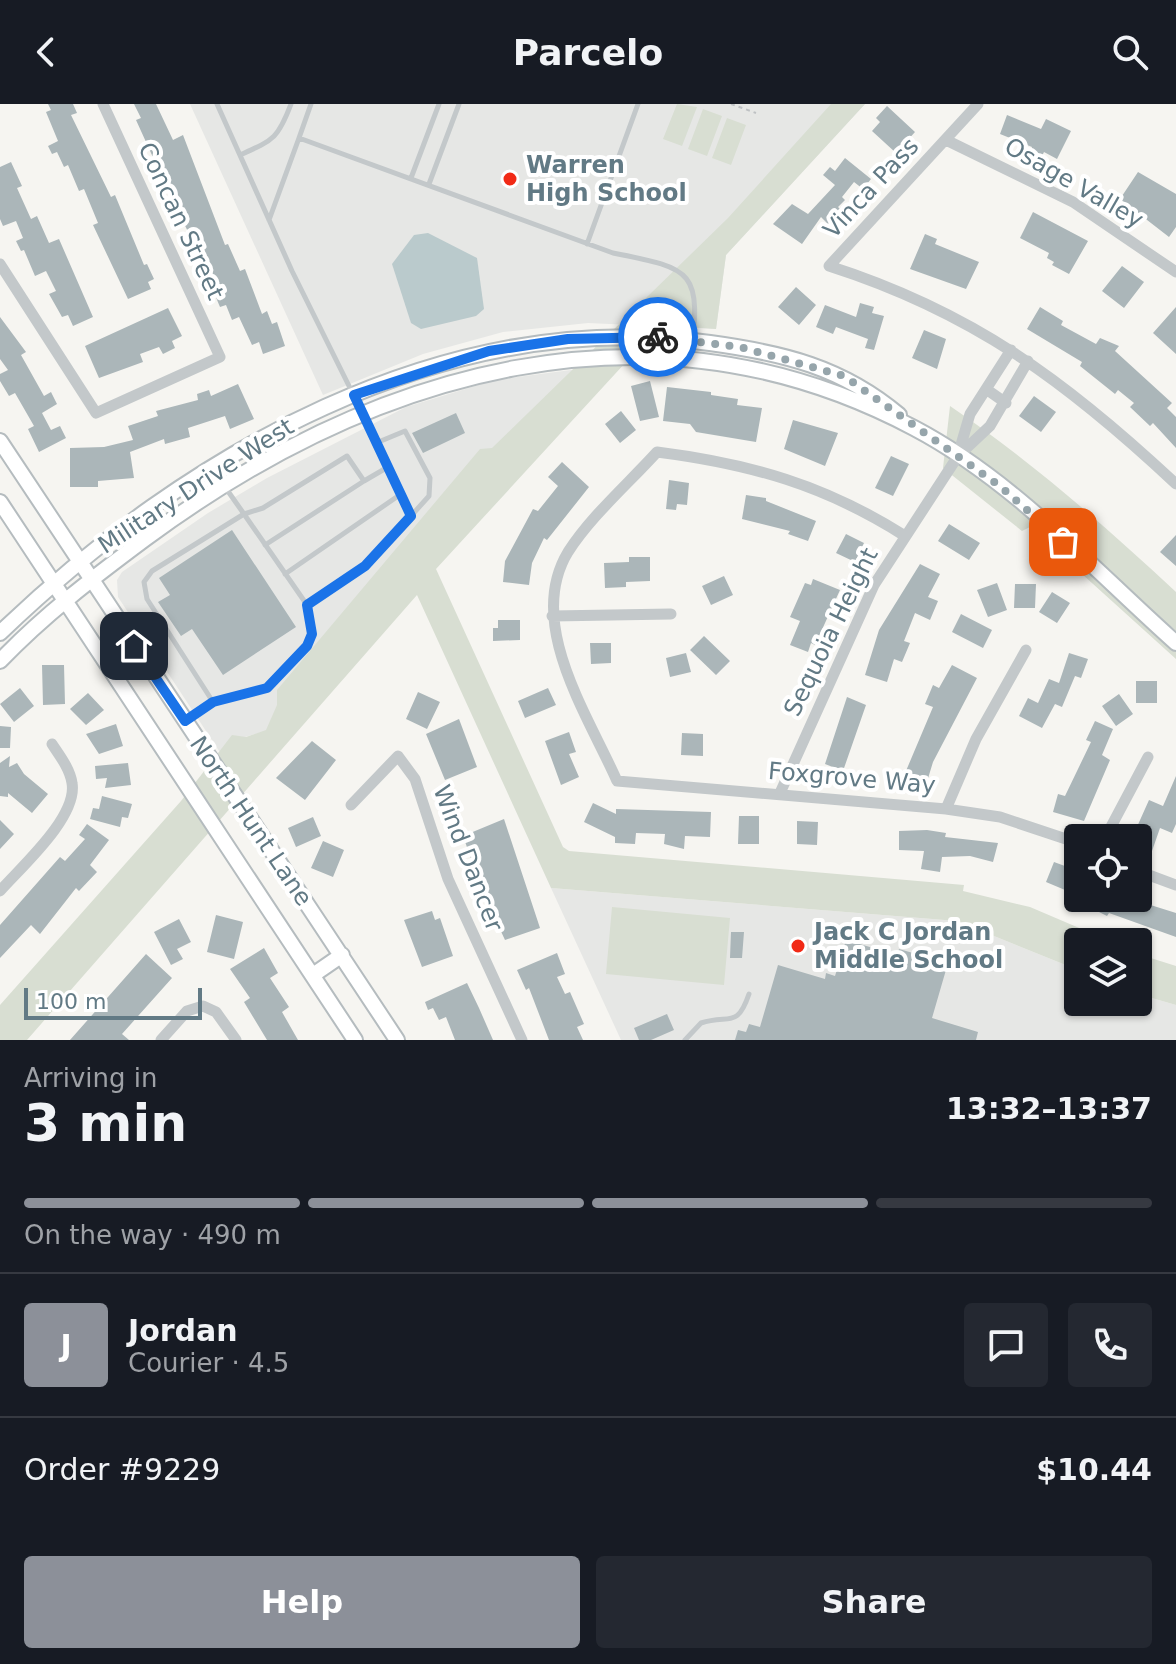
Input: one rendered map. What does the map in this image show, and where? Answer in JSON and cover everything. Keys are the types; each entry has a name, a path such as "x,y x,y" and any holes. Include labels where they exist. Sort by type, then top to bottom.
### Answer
{"main road":[{"name":"Military Drive West","path":"0,633 79,563 175,493 259,440 354,395 489,351 537,343 615,337 693,340 740,347 844,376 876,396 914,428 958,456 1028,509 1176,643"},
{"name":"Military Drive West","path":"0,661 65,599 186,509 287,447 438,385 493,369 540,361 615,356 691,359 737,366 817,387 914,428"},
{"name":"North Hunt Lane","path":"0,441 397,1040"},
{"name":"North Hunt Lane","path":"0,502 355,1040"},
{"path":"313,975 342,955"}],"street":[{"name":"Concan Street","path":"0,264 96,413 220,357 103,104"},
{"name":"Vinca Pass","path":"978,104 829,266 915,298 1011,350"},
{"name":"Osage Valley","path":"946,140 1073,202 1176,272"},
{"path":"1011,350 1074,392 1176,484"},
{"name":"Sequoia Height","path":"958,456 970,414 1011,350"},
{"name":"Sequoia Height","path":"780,793 864,605 958,456 990,426 1006,403 1028,361"},
{"path":"986,389 1006,403"},
{"path":"354,395 363,414"},
{"path":"671,614 552,616 556,581 569,551 657,452 727,461 796,481 857,507 905,536"},
{"name":"Foxgrove Way","path":"552,616 562,657 617,781 946,809 1000,817 1064,838"},
{"path":"946,809 976,739 1026,650"},
{"path":"0,891 60,823 71,803 73,785 68,769 52,744"},
{"name":"Wind Dancer","path":"351,805 398,756 415,779 448,879 522,1040"},
{"path":"1112,824 1148,757"},
{"path":"1152,876 1176,885"},
{"path":"161,1040 187,1011 203,1006 216,1012 236,1040"}],"lane":[{"path":"217,104 354,395"},
{"path":"240,155 272,141 280,133 291,104"},
{"path":"269,220 311,104"},
{"path":"411,178 439,104"},
{"path":"429,184 459,104"},
{"path":"587,244 638,104"},
{"path":"299,138 587,244 677,269 694,289 691,359"},
{"path":"363,414 411,516"},
{"path":"307,605 365,566 429,496 430,478 405,431 376,443"},
{"path":"213,702 147,599 144,582 158,565 244,514 263,508 347,456 364,481"},
{"path":"265,545 388,467"},
{"path":"185,721 213,702 267,688 301,654 312,634 307,605 224,485"},
{"path":"285,574 401,494"},
{"path":"685,1040 701,1023 736,1019 742,1014 749,994"}],"path":[{"path":"731,104 756,113"}],"shaded area":[{"name":"Warren High School","path":"190,104 865,104 726,255 716,329 588,323 503,332 423,354 323,395"},
{"path":"677,104 697,107 682,146 663,139"},
{"path":"831,104 865,104 726,255 716,329 660,325 436,569 563,847 569,851 964,885 963,891 1030,907 1079,928 1064,928 1064,964 957,921 551,888 417,595 27,1040 0,1040 0,1005 181,801 232,735 246,737 266,730 277,705 277,690 480,449 492,448 728,218"},
{"path":"703,109 722,116 707,156 688,149"},
{"path":"727,118 746,125 731,165 712,158"},
{"path":"428,233 477,258 484,309 476,316 421,329 411,323 392,264 414,235"},
{"path":"586,368 266,731 245,737 225,760 118,597 117,580 122,572 208,513 267,478 406,407 495,380"},
{"path":"950,406 1066,494 1176,592 1176,659 1030,527 1022,531 943,468"},
{"name":"Jack C Jordan Middle School","path":"551,888 957,921 1064,964 1064,1016 1152,1016 1152,998 1176,1005 1176,1040 621,1040"},
{"path":"612,907 730,918 724,985 606,974"},
{"path":"1152,958 1176,966 1176,1005 1152,998"}],"building":[{"path":"48,104 73,104 77,113 71,115 111,197 115,195 144,265 147,264 154,279 148,282 151,289 128,299 93,225 98,223 84,189 79,191 68,165 64,167 57,152 52,154 48,146 58,141 46,112 51,110"},
{"path":"134,104 156,104 173,140 183,135 225,245 228,244 240,271 245,269 262,314 267,311 272,324 277,322 285,346 263,354 259,342 252,345 239,317 232,320 226,305 220,307 204,269 210,266 201,245 196,248 171,197 136,120 141,118"},
{"path":"887,106 915,132 896,153 872,131 880,122 876,118"},
{"path":"1007,115 1041,129 1046,119 1071,131 1057,159 1044,152 1042,156 1031,151 1032,147 1000,134"},
{"path":"845,158 871,179 863,189 854,182 842,197 845,200 838,207 841,210 828,224 821,217 802,244 773,224 792,204 808,214 835,185 823,175 830,167 835,171"},
{"path":"11,162 22,186 17,188 31,219 37,216 49,243 59,239 93,317 73,326 68,315 62,317 49,294 56,291 46,271 35,276 24,250 21,251 16,241 23,238 16,221 3,226 0,219 0,167"},
{"path":"1138,172 1176,194 1176,227 1169,237 1120,199"},
{"path":"1033,212 1088,241 1069,274 1052,265 1054,262 1047,258 1049,253 1020,238"},
{"path":"925,234 937,239 935,244 979,262 966,289 910,269"},
{"path":"1122,266 1144,282 1124,308 1102,291"},
{"path":"796,287 816,305 799,325 778,307"},
{"path":"860,303 874,307 872,313 884,316 874,350 865,348 868,339 836,327 833,334 816,327 825,305 856,317"},
{"path":"1040,307 1063,321 1061,325 1096,344 1100,338 1119,346 1115,351 1172,403 1167,408 1176,417 1176,448 1153,423 1150,426 1130,407 1134,403 1118,390 1115,394 1080,366 1082,362 1027,329"},
{"path":"1176,307 1176,354 1153,333"},
{"path":"168,308 182,336 172,341 175,348 163,354 159,347 140,354 143,362 99,378 85,346"},
{"path":"0,317 26,352 21,355 44,396 51,392 57,404 42,413 51,430 60,426 66,438 39,452 28,429 34,426 15,393 9,396 0,381 0,374 8,370 0,359"},
{"path":"924,330 946,339 937,369 912,358"},
{"path":"650,381 659,417 640,421 631,386"},
{"path":"238,384 254,419 230,429 225,416 188,428 190,437 165,444 164,439 130,452 134,478 98,481 98,487 70,487 70,448 104,447 133,440 128,426 158,416 156,411 198,400 197,394 209,390 211,396"},
{"path":"667,387 711,392 711,395 738,399 737,405 762,408 756,442 696,432 690,424 663,421"},
{"path":"1034,396 1056,412 1041,432 1019,416"},
{"path":"621,411 636,430 620,443 605,424"},
{"path":"456,413 465,433 423,453 412,433"},
{"path":"793,420 838,433 825,466 784,449"},
{"path":"891,456 909,464 893,496 875,488"},
{"path":"562,462 589,487 547,540 544,538 532,563 529,585 503,582 505,561 533,509 538,511 558,486 548,477"},
{"path":"669,480 689,483 687,505 677,504 676,510 666,509"},
{"path":"746,495 766,498 766,501 816,521 808,541 788,534 790,531 742,519"},
{"path":"949,524 980,543 969,560 938,541"},
{"path":"232,530 296,627 223,675 192,629 181,636 158,602 170,595 159,578"},
{"path":"846,534 864,543 855,562 836,553"},
{"path":"1176,535 1176,566 1160,552"},
{"path":"629,557 650,557 650,581 626,582 626,587 605,588 604,563 629,562"},
{"path":"920,564 940,574 928,597 938,601 930,620 915,613 904,641 910,643 902,662 894,659 887,682 865,675 879,630"},
{"path":"724,576 733,595 711,605 702,586"},
{"path":"813,579 840,590 815,645 811,643 808,652 790,645 800,621 790,617 805,583 811,585"},
{"path":"997,583 1007,610 988,617 977,590"},
{"path":"1015,584 1036,584 1035,608 1014,608"},
{"path":"1052,592 1070,603 1057,623 1039,612"},
{"path":"961,614 992,630 983,648 952,632"},
{"path":"498,620 520,620 520,640 493,641 493,628 498,628"},
{"path":"704,636 730,661 716,675 690,650"},
{"path":"590,643 611,643 611,663 591,664"},
{"path":"686,653 691,672 670,677 666,658"},
{"path":"1069,653 1088,659 1081,678 1075,676 1062,707 1055,704 1042,728 1019,716 1028,698 1038,703 1049,679 1059,683"},
{"path":"42,665 64,665 65,704 43,705"},
{"path":"952,665 977,678 933,762 926,785 903,778 933,707 925,704 933,685 939,688"},
{"path":"1136,681 1157,681 1157,703 1136,703"},
{"path":"20,688 34,706 14,722 0,704"},
{"path":"548,688 556,705 525,718 518,701"},
{"path":"418,692 440,702 427,729 406,719"},
{"path":"88,693 104,710 86,725 70,709"},
{"path":"1119,694 1133,714 1116,726 1102,706"},
{"path":"847,697 866,705 843,771 825,764"},
{"path":"459,719 477,767 445,780 426,734"},
{"path":"1095,721 1113,729 1102,755 1110,760 1084,821 1053,812 1058,794 1065,796 1091,742 1086,740"},
{"path":"116,724 123,746 99,754 86,734"},
{"path":"0,726 11,727 10,748 0,748"},
{"path":"569,732 576,752 569,754 579,777 561,785 545,741"},
{"path":"682,733 703,734 703,756 681,755"},
{"path":"312,741 336,760 305,800 276,778"},
{"path":"10,756 9,767 17,763 24,774 48,794 32,813 8,793 8,797 0,796 0,763"},
{"path":"128,763 131,785 105,788 107,778 96,779 95,766"},
{"path":"1176,776 1176,824 1172,833 1160,828 1152,851 1152,824 1138,824 1149,800 1163,806"},
{"path":"102,796 132,804 128,818 122,817 120,827 90,819 93,808 99,809"},
{"path":"593,803 616,814 616,809 711,812 710,837 685,836 684,849 664,844 665,834 636,833 635,844 615,843 615,837 584,822"},
{"path":"739,816 759,816 759,844 738,844"},
{"path":"313,817 321,836 296,847 288,828"},
{"path":"504,819 540,928 505,940 484,895 463,836"},
{"path":"0,820 14,834 0,849"},
{"path":"797,821 818,822 817,845 797,844"},
{"path":"87,824 109,840 90,865 97,872 79,891 76,888 40,934 31,925 0,958 0,925 60,857 65,861 85,839 79,835"},
{"path":"899,831 946,833 945,837 998,843 993,862 970,856 942,857 940,872 921,869 924,851 899,850"},
{"path":"323,841 344,850 333,877 311,868"},
{"path":"1054,862 1064,866 1064,890 1046,882"},
{"path":"1152,905 1176,913 1176,937 1109,913 1107,916 1099,912 1152,912"},
{"path":"432,911 435,920 440,918 453,956 422,967 404,920"},
{"path":"216,915 243,922 234,959 207,952"},
{"path":"179,919 191,942 177,949 183,959 171,965 154,932"},
{"path":"731,932 744,932 742,958 730,958"},
{"path":"846,940 897,955 899,949 948,963 932,1018 978,1032 976,1040 735,1040 738,1030 746,1032 749,1024 760,1027 778,965 825,979 826,973 835,976"},
{"path":"264,948 278,973 270,978 289,1007 282,1012 298,1040 267,1040 244,1002 250,998 230,969"},
{"path":"557,953 565,974 557,977 565,994 570,992 584,1024 577,1027 583,1040 549,1040 529,988 526,990 517,970"},
{"path":"146,954 172,978 122,1034 129,1040 70,1040"},
{"path":"467,983 493,1040 455,1040 446,1017 439,1020 433,1008 428,1010 425,1002"},
{"path":"667,1014 674,1030 651,1040 639,1040 634,1028"}],"way so far":[{"path":"658,337 740,347 844,376 1000,486 1063,542"}],"place":[{"name":"Warren High School","path":"510,179"},
{"name":"Jack C Jordan Middle School","path":"798,946"}],"route":[{"path":"134,646 185,721 213,702 267,688 301,654 312,634 307,605 365,566 411,516 354,395 432,367 489,351 568,339 658,337"}]}
